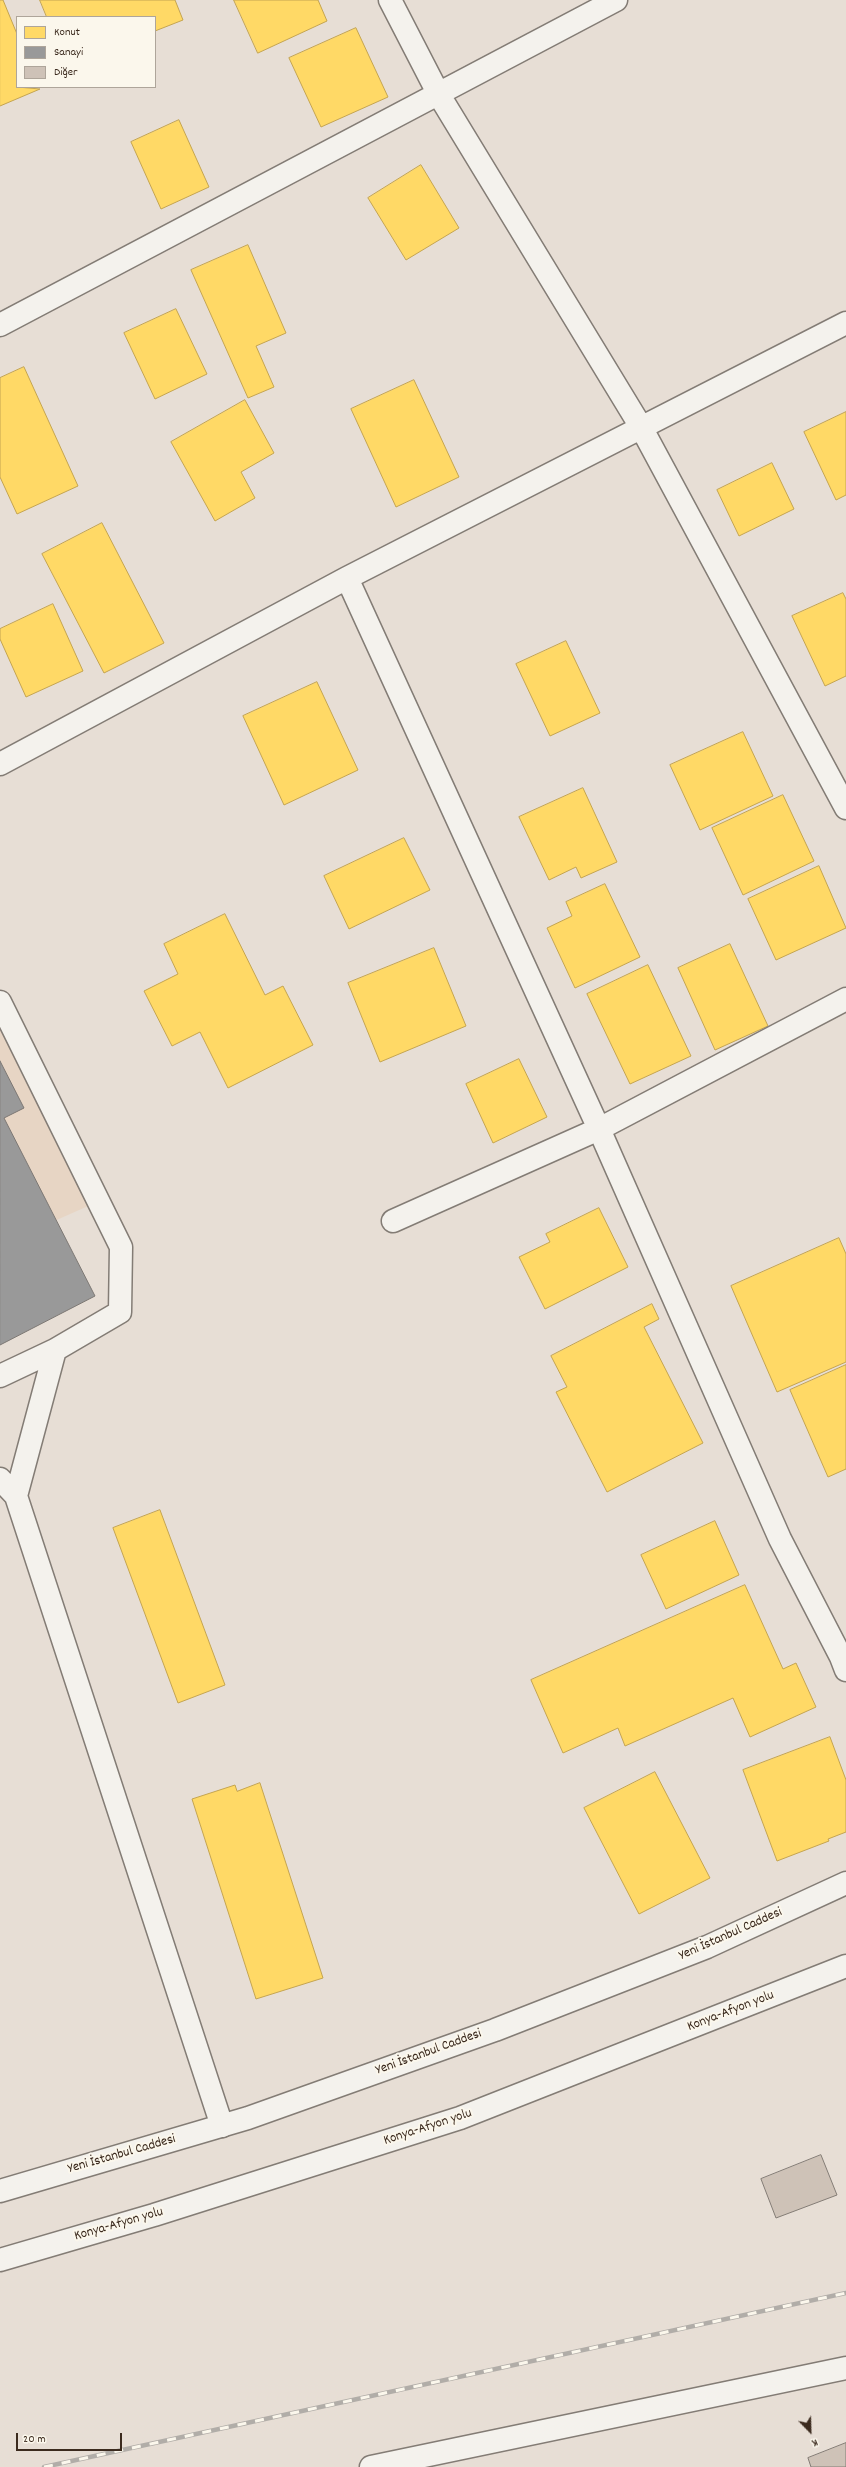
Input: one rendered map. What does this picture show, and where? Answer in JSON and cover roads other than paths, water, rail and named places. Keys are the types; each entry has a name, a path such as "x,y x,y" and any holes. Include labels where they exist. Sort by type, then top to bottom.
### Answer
{"main road":[{"path":"390,0 439,95 641,427 846,808"},
{"path":"0,325 439,95 616,0"},
{"path":"0,764 347,578 846,323"},
{"path":"347,578 599,1129 780,1539 841,1657 846,1670"},
{"path":"392,1221 599,1129 846,999"},
{"path":"0,1002 121,1247 120,1312 55,1350 0,1376"},
{"path":"16,1496 55,1350"},
{"path":"0,1479 16,1496 222,2126"},
{"name":"Yeni İstanbul Caddesi","path":"0,2191 248,2118 495,2030 692,1953 846,1882"},
{"name":"Konya-Afyon yolu","path":"0,2260 154,2215 460,2118 846,1966"},
{"path":"371,2467 846,2368"}],"railway":[{"path":"44,2467 846,2293"}]}
